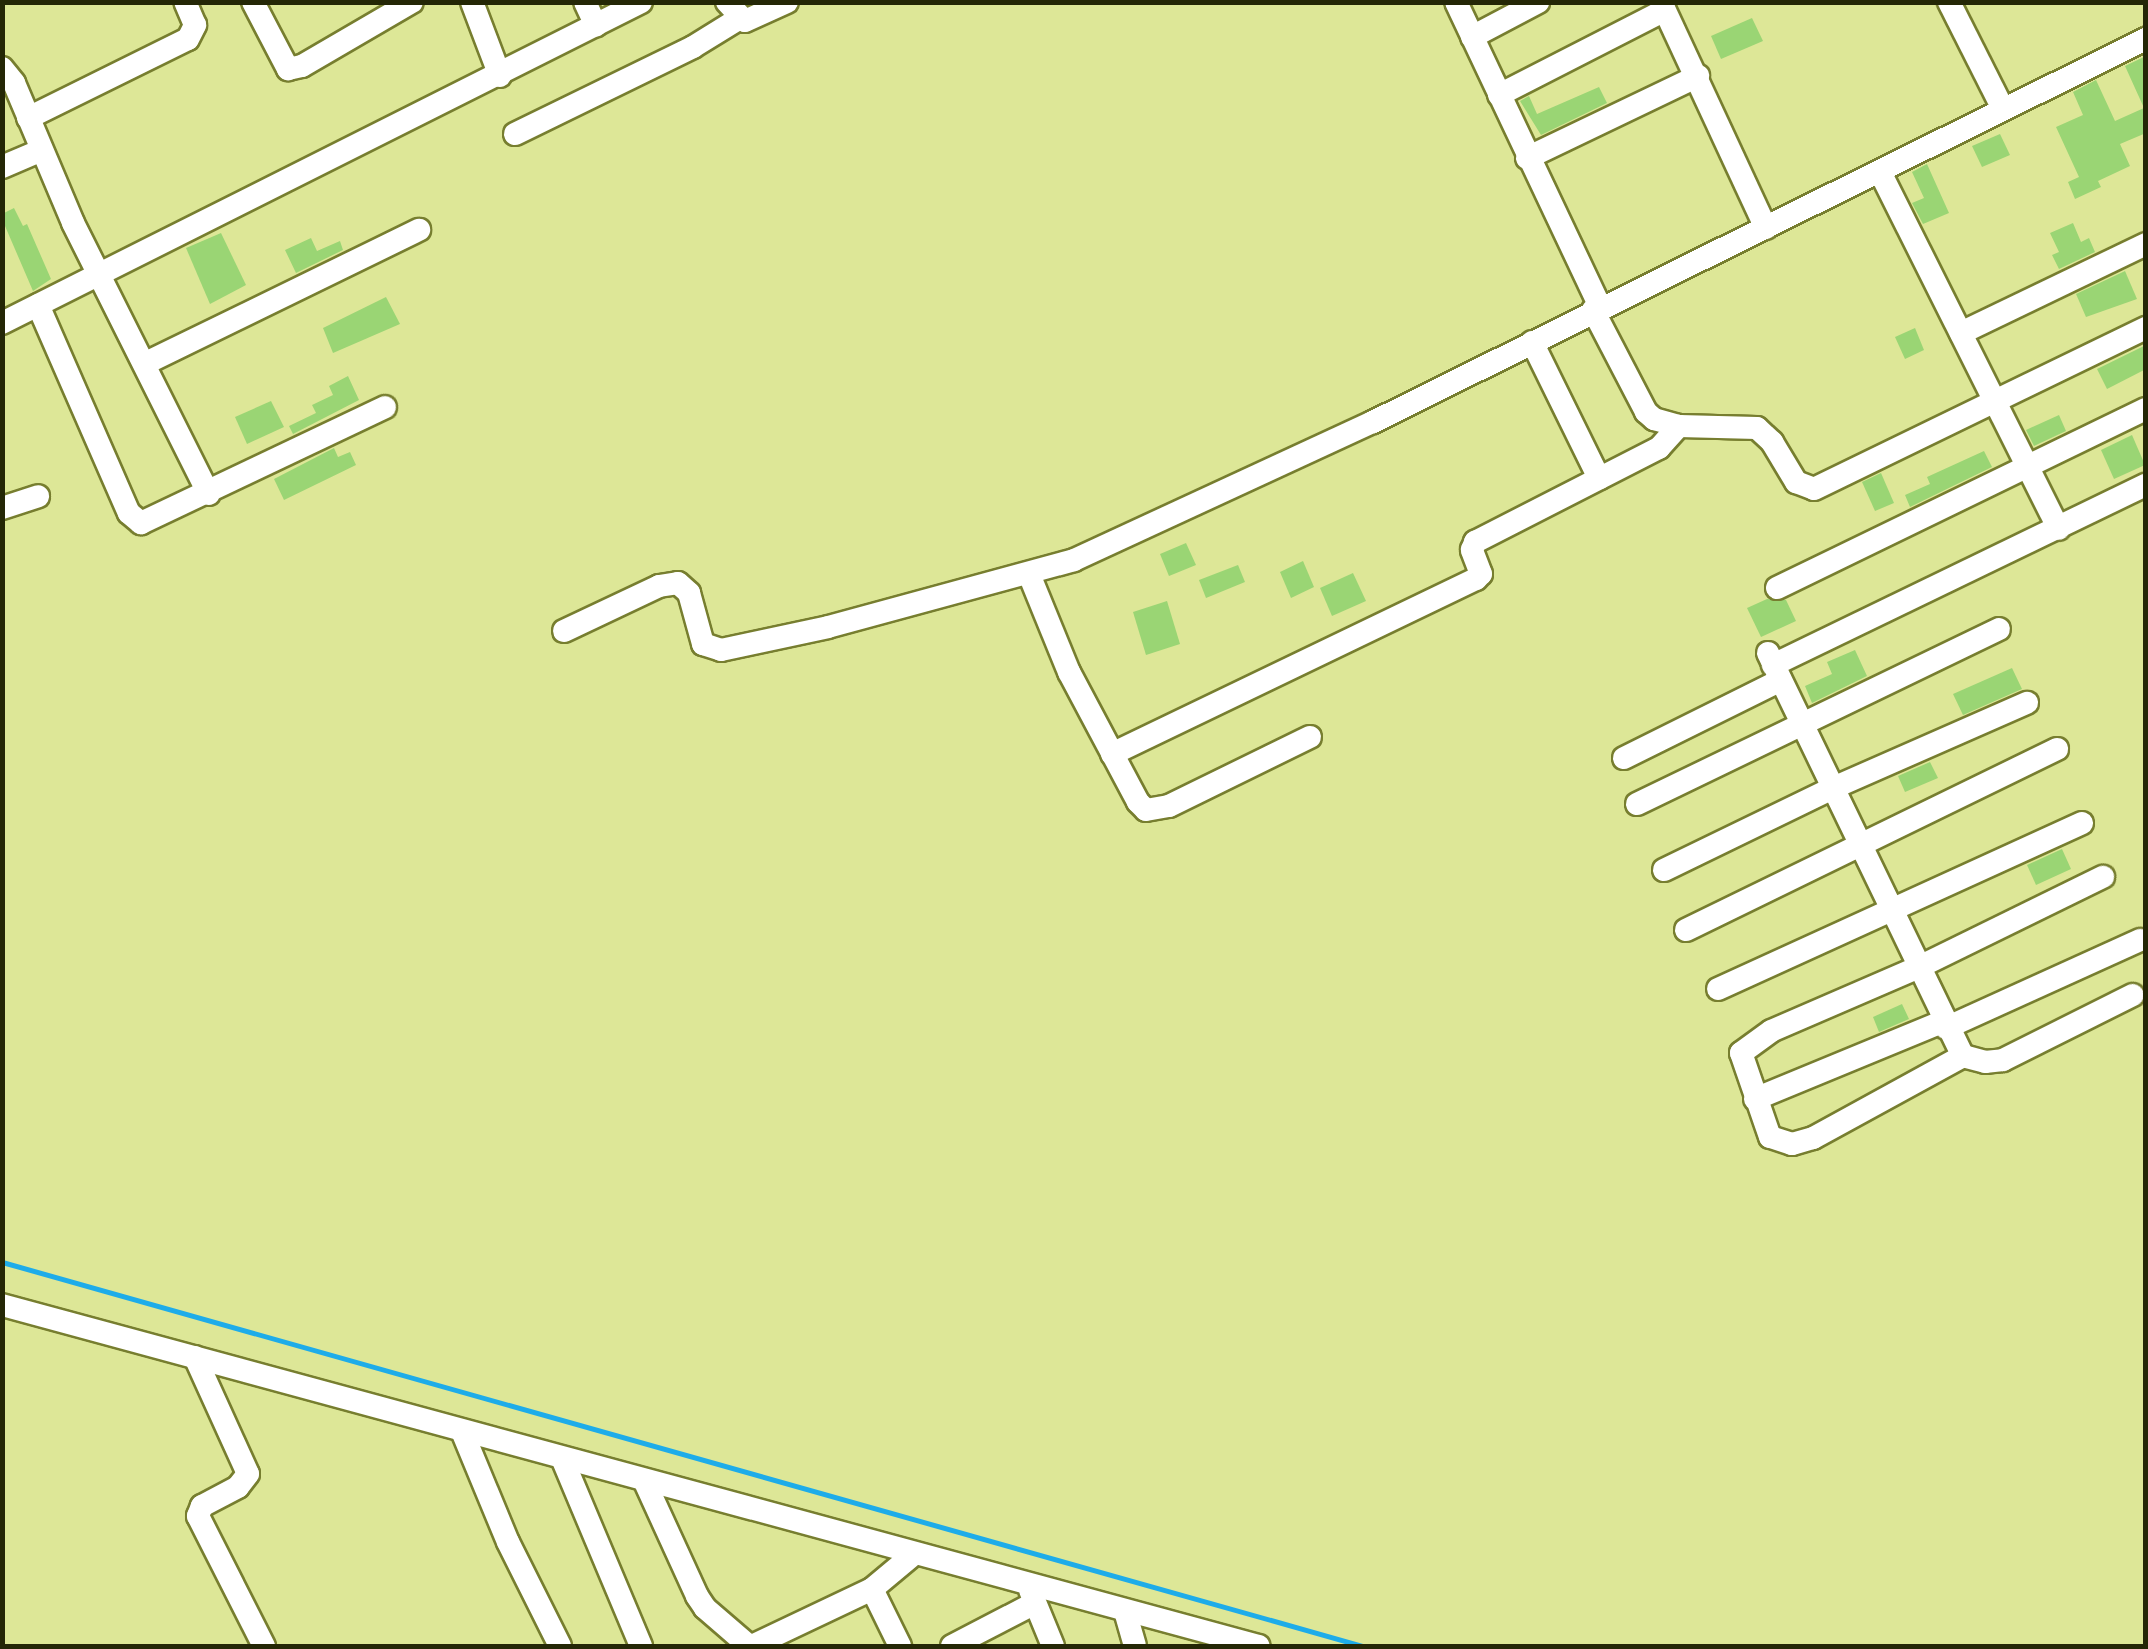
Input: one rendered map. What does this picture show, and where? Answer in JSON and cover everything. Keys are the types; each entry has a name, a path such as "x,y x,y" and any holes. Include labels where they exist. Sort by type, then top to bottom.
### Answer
{"street":[{"path":"28,118 188,39 195,25 185,2"},
{"path":"253,2 288,69 302,66 412,2"},
{"path":"472,2 500,76"},
{"path":"584,2 596,26"},
{"path":"2,323 641,2"},
{"path":"514,134 693,46 734,10 755,20 787,2"},
{"path":"1456,2 1646,412 1664,424 1758,428 1772,442 1796,482 1814,489 2146,328"},
{"path":"1472,37 1538,2"},
{"path":"1949,2 2003,108"},
{"path":"1499,95 1663,6 1766,228"},
{"path":"564,631 660,586 678,583 688,593 699,638 721,650 1029,574 1128,538 2146,40"},
{"path":"2,68 9,73 100,274 209,494"},
{"path":"1527,158 1698,76"},
{"path":"2,168 42,150"},
{"path":"1880,172 2058,529"},
{"path":"146,363 419,230"},
{"path":"1961,333 2146,244"},
{"path":"38,306 134,520 150,522 385,408"},
{"path":"1532,342 1599,478"},
{"path":"1777,588 2146,409"},
{"path":"1112,754 1476,579 1481,574 1472,550 1475,542 1659,448 1679,426"},
{"path":"1624,758 1774,666 2146,485"},
{"path":"2,508 38,496"},
{"path":"1029,574 1070,672 1112,754 1138,802 1152,811 1310,737"},
{"path":"1637,804 1999,629"},
{"path":"1774,666 1963,1056"},
{"path":"1664,870 1834,788 2027,703"},
{"path":"1686,930 2057,749"},
{"path":"1718,989 2082,823"},
{"path":"2104,877 1745,1047 1742,1066 1770,1137 1792,1144 1813,1138 1963,1056 1984,1062 2003,1060 2133,995"},
{"path":"1755,1099 1945,1024 2140,940"},
{"path":"2,1305 914,1554 1031,1594 1125,1610 1259,1646"},
{"path":"195,1357 248,1474 238,1487 202,1506 198,1516 264,1646"},
{"path":"462,1431 508,1542 560,1646"},
{"path":"562,1458 641,1646"},
{"path":"644,1480 704,1608 751,1646 872,1588 914,1554"},
{"path":"872,1588 900,1646"},
{"path":"959,1645 1031,1594"},
{"path":"1031,1594 1053,1646"},
{"path":"1125,1610 1135,1646"}],"building":[{"path":"1752,18 1763,41 1721,59 1711,36"},
{"path":"2146,56 2146,133 2120,144 2130,166 2098,181 2101,187 2075,199 2068,182 2079,177 2056,127 2083,115 2073,92 2096,80 2115,121 2144,108 2125,66"},
{"path":"1599,87 1607,103 1541,135 1520,101 1529,96 1537,114"},
{"path":"2000,134 2010,155 1982,167 1972,146"},
{"path":"1927,164 1949,213 1923,224 1912,203 1924,198 1912,172"},
{"path":"14,208 23,226 27,224 51,279 33,291 2,219 2,214"},
{"path":"2073,223 2081,242 2089,238 2095,252 2059,269 2052,255 2059,252 2050,233"},
{"path":"221,233 246,285 210,304 186,248"},
{"path":"311,238 317,251 340,241 343,250 296,273 285,250"},
{"path":"2125,271 2137,299 2086,317 2076,294"},
{"path":"386,297 400,324 333,353 323,328"},
{"path":"1915,328 1924,350 1905,359 1895,337"},
{"path":"2146,345 2146,369 2107,389 2097,369"},
{"path":"348,376 359,400 293,434 289,426 316,413 312,405 333,395 329,386"},
{"path":"271,401 284,427 247,444 235,417"},
{"path":"2059,415 2066,431 2034,446 2026,430"},
{"path":"2132,435 2145,465 2114,479 2101,450"},
{"path":"334,448 338,457 350,452 356,465 284,500 274,479"},
{"path":"1984,451 1992,467 1910,507 1905,495 1930,484 1927,477"},
{"path":"1881,473 1894,503 1875,511 1862,482"},
{"path":"1186,543 1196,565 1169,576 1160,554"},
{"path":"1303,561 1314,587 1291,598 1280,572"},
{"path":"1238,565 1245,582 1206,598 1199,580"},
{"path":"1353,573 1366,601 1332,616 1320,588"},
{"path":"1767,599 1786,600 1796,621 1761,637 1747,608"},
{"path":"1167,601 1180,644 1146,655 1133,612"},
{"path":"1855,650 1867,676 1812,703 1805,686 1832,674 1827,662"},
{"path":"2012,668 2022,689 1963,715 1953,694"},
{"path":"1930,762 1938,778 1905,792 1898,776"},
{"path":"2062,849 2071,869 2036,885 2027,865"},
{"path":"1902,1004 1909,1019 1879,1032 1873,1017"}],"waterway":[{"path":"2,1262 1363,1646"}]}
